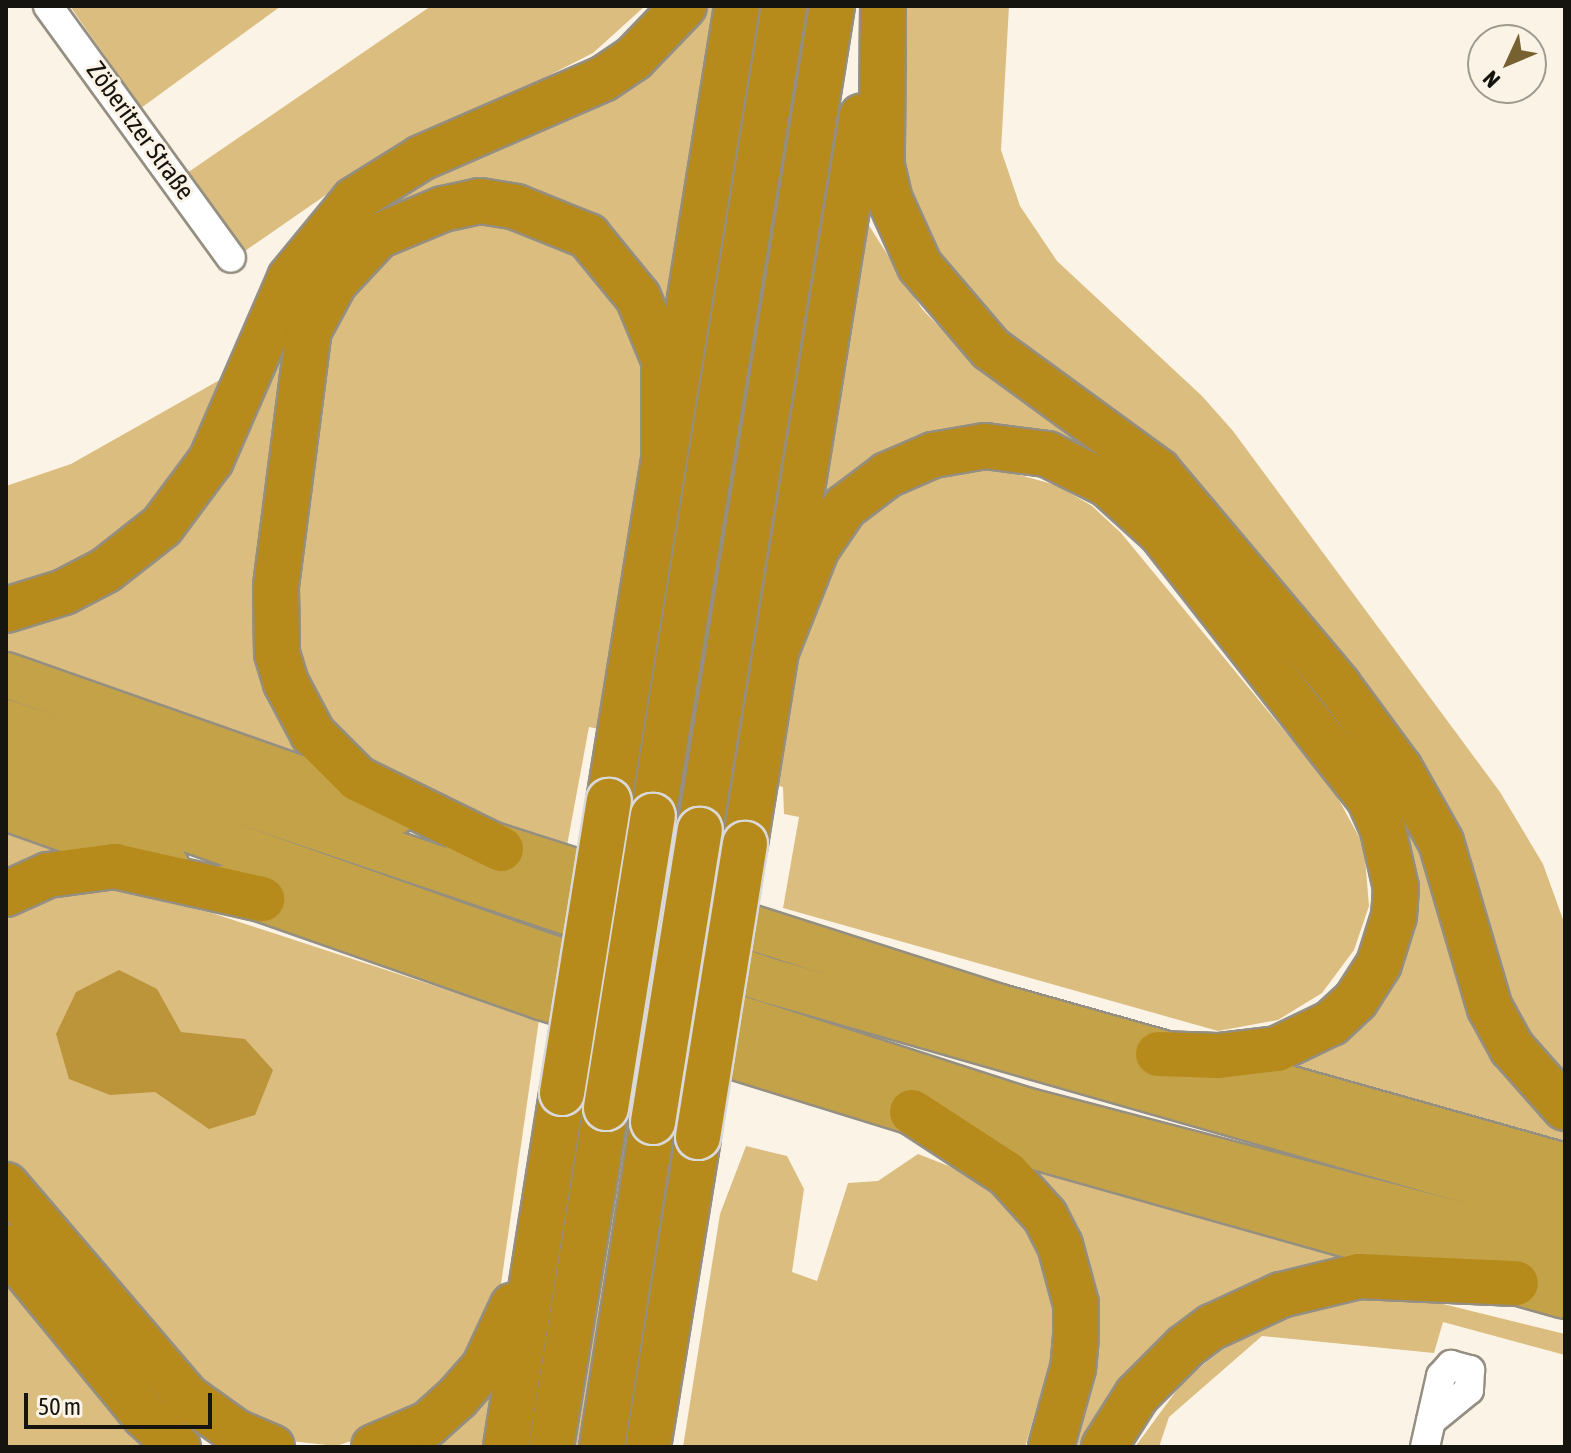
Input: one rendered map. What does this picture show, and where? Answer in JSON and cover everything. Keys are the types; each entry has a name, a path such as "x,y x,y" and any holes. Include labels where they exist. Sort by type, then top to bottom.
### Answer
{"highway":[{"path":"6,610 64,592 106,570 162,526 211,460 290,278 354,200 421,158 603,79 634,58 684,6"},
{"path":"506,1447 737,6"},
{"path":"551,1447 784,6"},
{"path":"602,1447 832,6"},
{"path":"650,1440 881,6"},
{"path":"881,6 882,166 890,200 920,266 965,324 1003,359 1158,471 1338,685 1400,769 1441,842 1490,1008 1512,1048 1565,1108"},
{"path":"501,849 358,779 313,734 286,683 277,653 276,586 309,330 335,282 378,236 443,209 480,201 516,207 588,236 638,297 664,360 664,458"},
{"path":"775,654 829,530 865,490 909,463 985,446 1047,454 1107,484 1152,524 1369,798 1383,830 1396,888 1394,916 1379,964 1356,1000 1331,1023 1277,1049 1218,1056 1158,1054"},
{"path":"6,675 501,849 764,936 1158,1054 1565,1166"},
{"path":"6,722 770,981 1565,1209"},
{"path":"6,765 543,955 1025,1110 1565,1252"},
{"path":"6,808 541,997 912,1112 1565,1296"},
{"path":"6,894 48,875 115,866 262,899"},
{"path":"912,1112 1007,1174 1045,1216 1060,1245 1076,1304 1076,1336 1073,1368 1051,1447"},
{"path":"6,1185 187,1397 223,1425 272,1447"},
{"path":"374,1447 428,1424 484,1367 503,1334 547,1187"},
{"path":"6,1247 145,1416 178,1447"},
{"path":"1104,1447 1137,1395 1176,1354 1212,1327 1281,1295 1359,1276 1516,1283"}],"street":[{"name":"Zöberitzer Straße","path":"48,6 231,258"}],"shaded area":[{"path":"70,6 281,6 141,108"},
{"path":"431,6 645,6 593,53 359,172 242,253 187,173"},
{"path":"696,6 722,6 672,319 550,208 354,244 265,550 316,761 6,662 6,621 138,560 330,241"},
{"path":"798,6 817,6 685,825 667,820"},
{"path":"899,6 1009,6 1001,150 1020,206 1057,261 1202,396 1233,431 1500,792 1543,864 1565,925 1565,1084 1541,1057 1505,994 1435,807 926,258 887,107"},
{"path":"861,213 922,309 987,376 1104,449 1181,518 1390,784 1565,1129 1565,1150 1250,1068 1301,1050 1404,881 1180,545 1027,437 820,526 823,444"},
{"path":"470,219 566,237 642,334 648,423 599,729 589,727 566,851 410,791 332,739 294,662 290,602 319,352 369,261"},
{"path":"239,369 200,455 114,548 6,591 6,486 71,464"},
{"path":"957,458 1056,485 1092,506 1121,533 1334,791 1364,846 1369,906 1354,950 1322,993 1278,1020 1218,1031 783,908 799,817 784,814 783,787 774,785 797,642 844,524"},
{"path":"6,826 83,853 6,879"},
{"path":"92,885 212,913 539,1020 498,1305 469,1366 403,1424 336,1446 272,1439 217,1407 6,1160 6,920 44,896"},
{"path":"119,970 157,989 181,1032 245,1039 273,1070 255,1115 209,1129 155,1092 110,1095 69,1079 56,1034 76,992"},
{"path":"621,1112 637,1117 583,1447 566,1447"},
{"path":"746,1146 787,1156 804,1189 792,1272 817,1281 848,1183 878,1181 918,1154 972,1175 1007,1204 1038,1248 1053,1305 1053,1352 1025,1447 683,1447 720,1214"},
{"path":"1011,1158 1358,1256 1325,1263 1087,1447 1059,1447 1080,1380"},
{"path":"6,1271 157,1447 6,1447"},
{"path":"1363,1297 1419,1298 1565,1334 1565,1355 1443,1322 1434,1353 1262,1336 1169,1417 1159,1447 1135,1447 1185,1379 1222,1350 1262,1325 1309,1307"},
{"path":"501,1378 489,1447 400,1447"}]}
